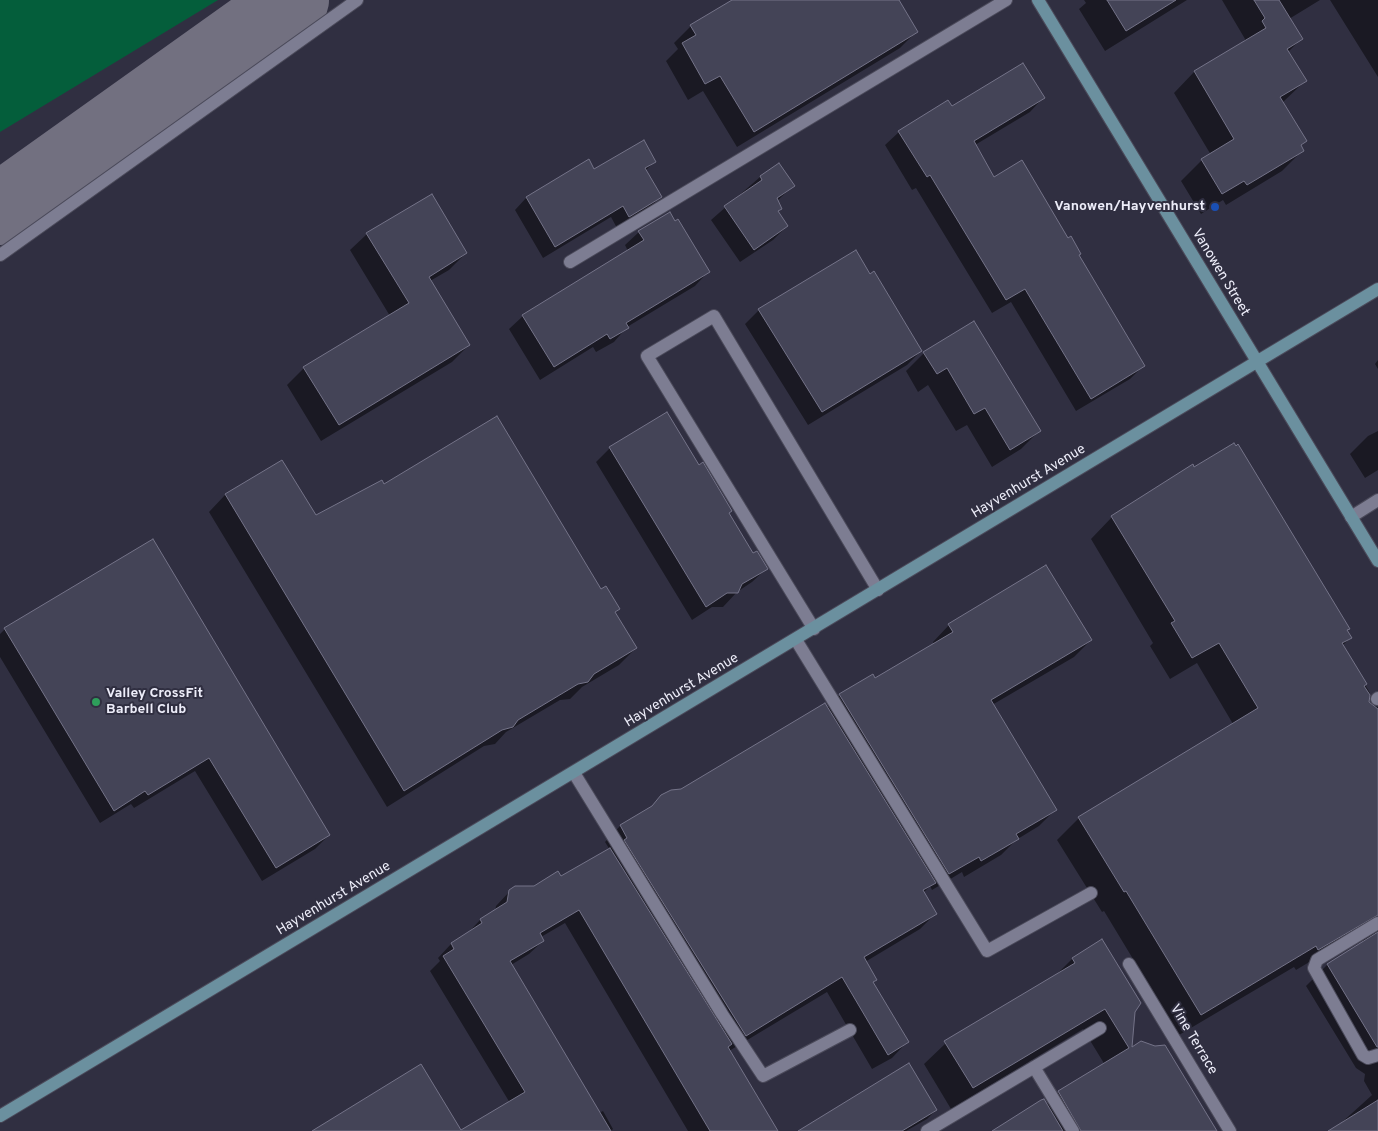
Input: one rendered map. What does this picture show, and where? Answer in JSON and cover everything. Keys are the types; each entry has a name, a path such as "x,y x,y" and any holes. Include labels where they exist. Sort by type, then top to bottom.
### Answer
{"main road":[{"name":"Vanowen Street","path":"1038,0 1378,561"},
{"name":"Hayvenhurst Avenue","path":"0,1116 1378,289"}],"street":[{"path":"0,255 358,0"},
{"path":"570,262 1006,0"},
{"path":"814,629 647,356 714,316 840,523 878,590"},
{"path":"1351,517 1378,500"},
{"path":"796,640 988,952 1091,893"},
{"path":"574,773 722,1014 763,1076 850,1030"},
{"path":"1378,923 1318,960 1314,968 1364,1054 1368,1058 1378,1055"},
{"name":"Vine Terrace","path":"1130,964 1230,1131"},
{"path":"927,1131 1100,1028"},
{"path":"1034,1067 1073,1131"}],"green space":[{"path":"0,0 218,0 0,132"}],"building":[{"path":"732,0 899,0 918,32 754,132 720,76 705,84 682,43 696,35 690,25"},
{"path":"1107,0 1176,0 1126,31"},
{"path":"1254,0 1279,0 1303,39 1287,49 1307,81 1280,97 1307,141 1301,145 1304,151 1247,185 1244,181 1222,194 1201,159 1234,139 1194,71 1266,28 1262,21 1265,18"},
{"path":"1023,63 1045,98 974,141 994,177 1022,160 1068,238 1071,236 1081,254 1079,255 1145,366 1091,399 1025,289 1006,300 930,175 927,177 898,131 948,100 952,106"},
{"path":"644,140 656,162 645,168 662,197 629,217 623,206 555,247 526,197 589,159 594,169"},
{"path":"779,163 795,186 777,198 782,209 778,211 788,226 754,250 724,206 762,180 760,176"},
{"path":"432,194 467,253 429,277 470,345 339,425 303,367 409,303 366,233"},
{"path":"670,212 675,221 678,219 710,272 626,323 629,328 610,339 607,334 554,367 522,315 644,240 638,231"},
{"path":"856,250 870,274 874,271 922,351 822,412 758,309"},
{"path":"974,321 1041,431 1010,450 985,408 974,414 947,368 937,374 923,352"},
{"path":"667,412 699,465 703,462 732,511 729,513 753,553 757,551 768,569 742,584 738,593 727,593 706,607 609,447"},
{"path":"497,416 601,589 606,586 620,609 615,612 637,648 594,674 588,682 578,684 518,720 513,727 502,730 404,791 225,494 282,460 316,515 382,480 384,484"},
{"path":"1234,443 1236,446 1238,444 1350,629 1347,630 1352,638 1342,643 1367,684 1364,686 1370,695 1369,702 1378,709 1378,915 1318,950 1316,946 1201,1015 1126,891 1124,892 1078,817 1258,708 1219,643 1192,658 1171,623 1175,621 1111,516 1193,464 1194,467"},
{"path":"153,539 330,835 276,868 209,758 148,795 145,791 114,811 4,628"},
{"path":"1046,565 1092,640 991,700 1057,810 1016,834 1019,839 981,861 979,857 949,874 839,694 873,674 875,678 953,632 948,624"},
{"path":"825,703 936,883 923,890 937,914 864,957 877,980 873,982 909,1042 888,1055 842,977 746,1036 624,840 627,838 620,825 652,806 661,795 671,790 681,789"},
{"path":"610,848 732,1044 728,1047 778,1131 710,1131 579,910 540,933 544,941 510,961 611,1131 312,1131 421,1064 461,1130 525,1092 443,956 454,949 451,943 482,923 480,919 507,902 509,890 515,886 534,886 558,871 561,876"},
{"path":"1378,932 1378,1047 1377,1047 1327,964"},
{"path":"1102,939 1141,1003 1135,1012 1132,1047 1141,1041 1155,1046 1165,1045 1217,1131 1081,1131 1058,1091 1129,1048 1105,1009 973,1088 944,1041 1075,963 1072,958"},
{"path":"909,1063 937,1110 902,1131 798,1131"},
{"path":"1044,1099 1063,1131 992,1131 1041,1100"},
{"path":"1378,1100 1378,1131 1328,1131"}],"taxiway":[{"path":"0,209 293,0"}],"place":[{"name":"Vanowen/Hayvenhurst","path":"1215,207"},
{"name":"Valley CrossFit Barbell Club","path":"96,702"}]}
